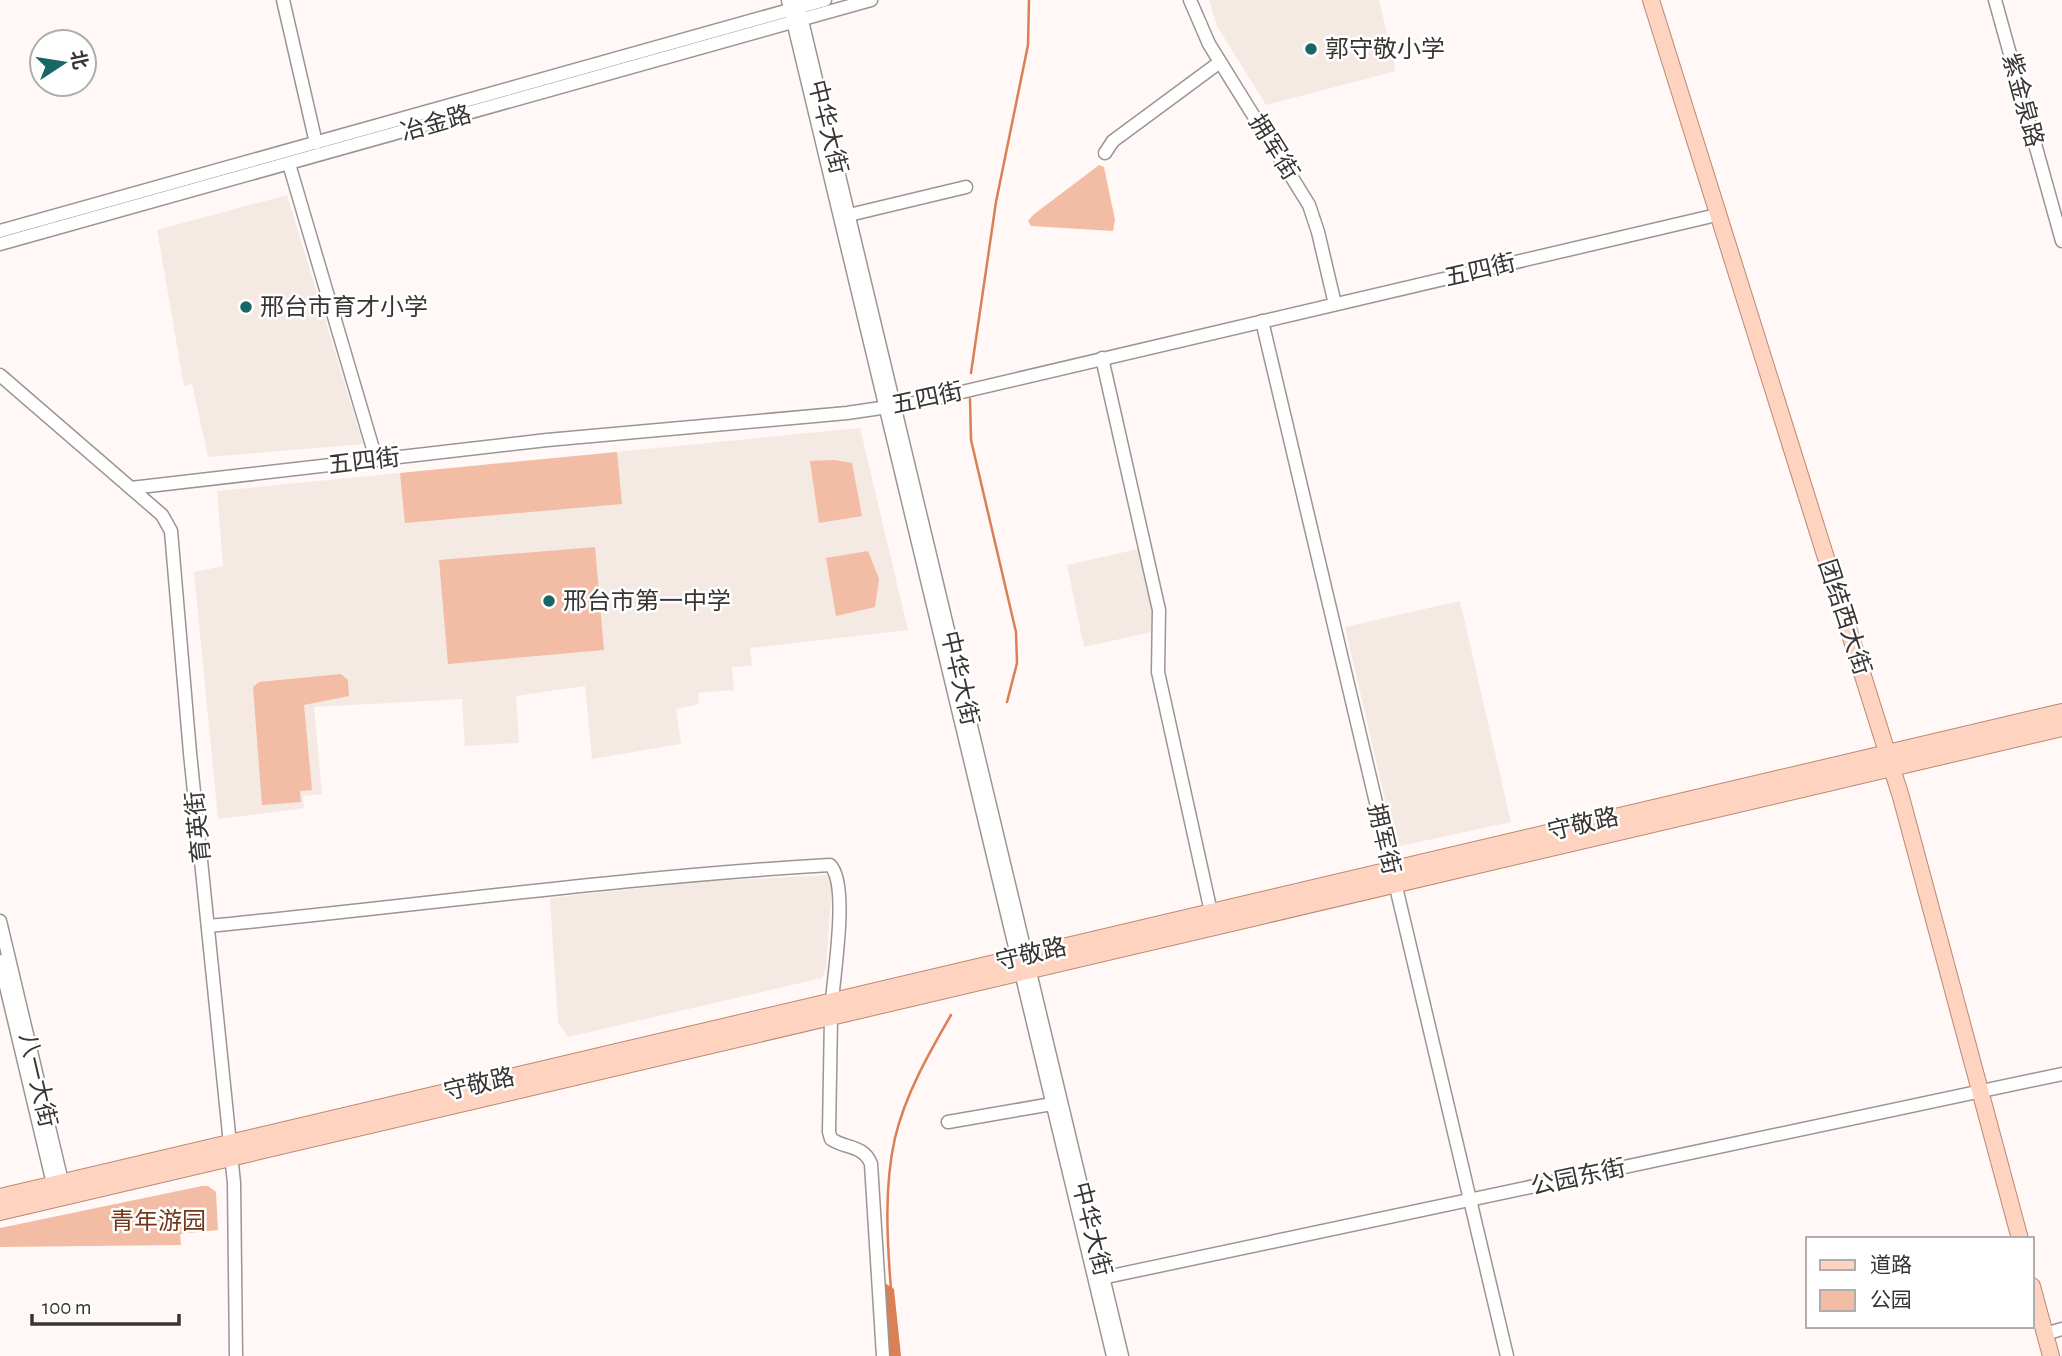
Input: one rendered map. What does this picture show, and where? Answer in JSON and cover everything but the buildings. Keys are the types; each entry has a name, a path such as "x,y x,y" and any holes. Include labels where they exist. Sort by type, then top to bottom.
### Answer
{"main road":[{"name":"团结西大街","path":"1640,0 1885,762"},
{"name":"团结西大街","path":"1651,0 1885,762 1975,1092 2019,1237"},
{"name":"守敬路","path":"1885,762 2062,712"},
{"name":"守敬路","path":"0,1212 59,1191 1393,877 1885,762 2062,728"},
{"name":"守敬路","path":"1024,964 1210,912 1393,877"},
{"name":"团结西大街","path":"1975,1092 2009,1237"},
{"name":"守敬路","path":"0,1197 59,1191"},
{"path":"2034,1299 2040,1356"},
{"path":"2039,1330 2051,1356"}],"street":[{"path":"283,0 316,143"},
{"name":"冶金路","path":"0,244 289,164 825,0"},
{"name":"冶金路","path":"0,231 795,10 871,0"},
{"name":"拥军街","path":"1190,0 1209,44 1309,205 1335,304"},
{"name":"紫金泉路","path":"1996,0 2062,242"},
{"name":"中华大街","path":"795,10 849,215 891,407"},
{"name":"中华大街","path":"795,10 1099,1278 1113,1356"},
{"path":"1105,153 1113,141 1220,62"},
{"path":"289,164 376,459"},
{"path":"849,215 965,187"},
{"name":"五四街","path":"131,488 376,459 891,407 1708,217"},
{"name":"拥军街","path":"1262,321 1507,1356"},
{"path":"1102,358 1159,610 1158,672 1210,912"},
{"name":"育英街","path":"0,375 167,519 171,531 231,1150 237,1247 236,1356"},
{"path":"208,926 422,905 687,873 830,865 835,870 839,890 829,1132 831,1139 838,1144 860,1150 868,1156 871,1164 883,1356"},
{"name":"八一大街","path":"0,921 59,1191"},
{"name":"八一大街","path":"0,961 59,1191"},
{"name":"中华大街","path":"1024,964 1052,1104 1122,1356"},
{"name":"公园东街","path":"1099,1278 2062,1074"},
{"path":"948,1122 1052,1104"},
{"path":"2039,1330 2062,1329"}],"shaded area":[{"name":"郭守敬小学","path":"1209,0 1379,0 1396,71 1266,105 1217,26"},
{"name":"邢台市育才小学","path":"287,195 363,444 208,457 192,384 184,386 157,230"},
{"name":"邢台市第一中学","path":"860,428 908,630 750,648 752,666 732,667 734,690 698,693 699,704 676,709 681,744 592,759 585,686 516,696 519,743 465,746 462,699 314,707 322,794 303,796 304,808 218,819 194,572 223,566 217,491"},
{"path":"1138,549 1156,631 1084,647 1067,565"},
{"path":"1460,601 1511,822 1396,847 1345,627"},
{"path":"829,875 832,883 826,968 822,978 568,1037 558,1023 550,898 695,882"},
{"path":"882,1281 894,1289 901,1356 888,1356"}],"green space":[{"path":"1099,165 1104,167 1115,220 1113,231 1031,226 1028,221 1033,215"},
{"path":"617,452 622,504 405,523 400,473"},
{"path":"834,460 852,463 862,516 819,523 810,461"},
{"path":"595,547 604,650 448,664 439,560"},
{"path":"868,551 879,579 875,607 836,616 826,558"},
{"path":"341,674 348,680 349,696 304,705 312,790 300,791 301,802 262,805 253,687 259,682"},
{"name":"青年游园","path":"208,1186 216,1192 218,1230 180,1234 181,1245 0,1247 0,1228"}],"waterway":[{"path":"971,373 996,202 1028,45 1029,0"},
{"path":"970,399 971,440 1016,632 1017,663 1007,702"},
{"path":"891,1289 888,1194 895,1138 911,1090 951,1015"}],"place":[{"name":"郭守敬小学","path":"1311,49"},
{"name":"邢台市育才小学","path":"246,307"},
{"name":"邢台市第一中学","path":"549,601"}]}
